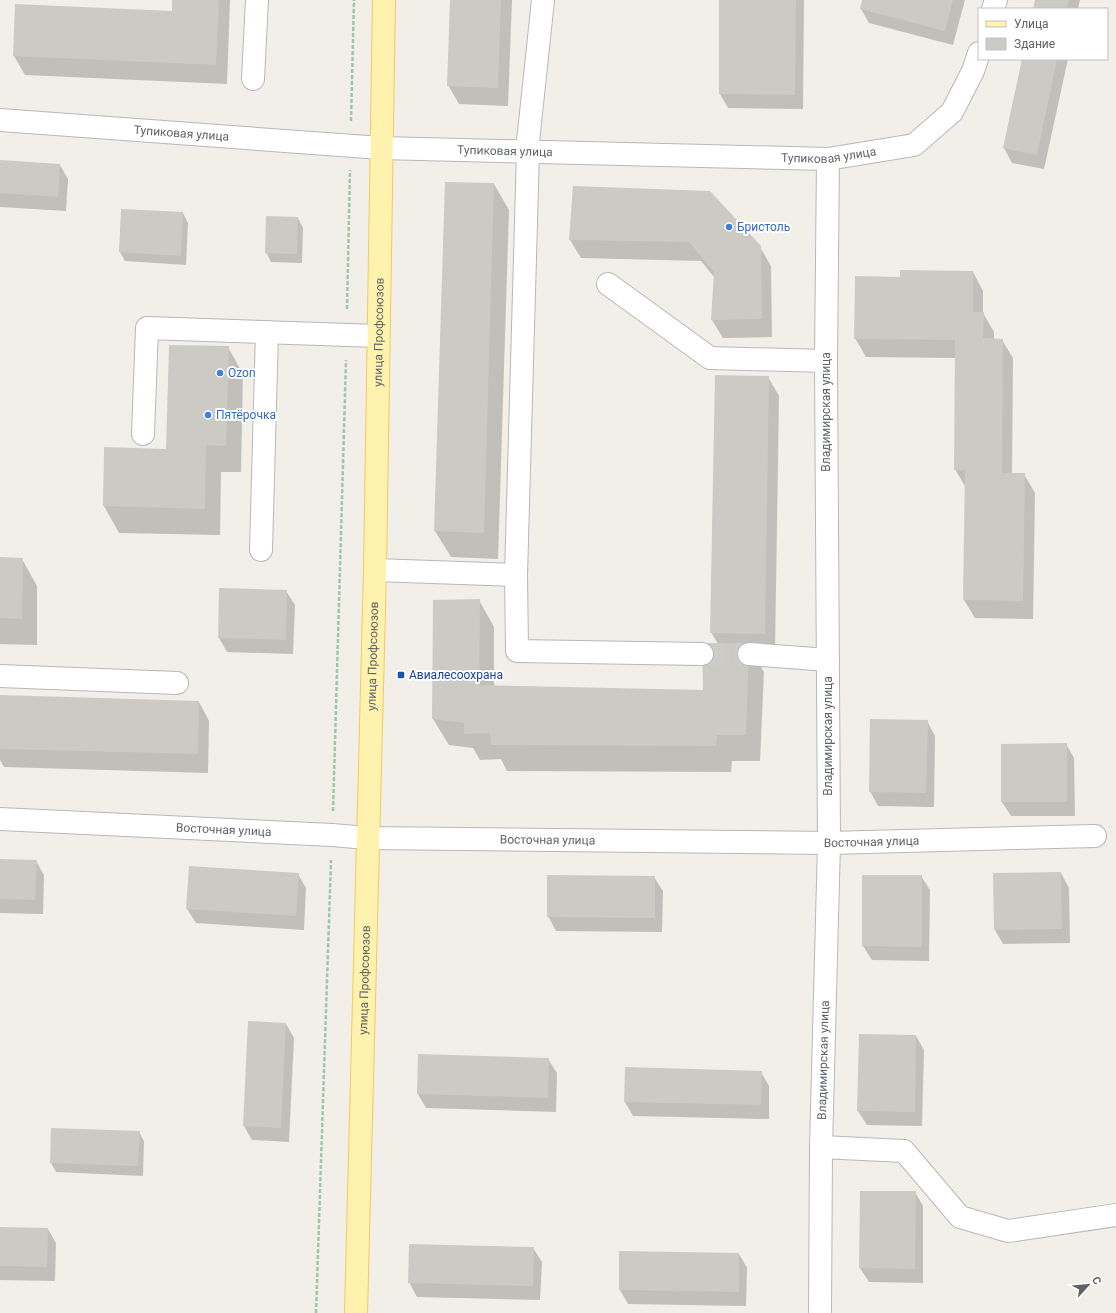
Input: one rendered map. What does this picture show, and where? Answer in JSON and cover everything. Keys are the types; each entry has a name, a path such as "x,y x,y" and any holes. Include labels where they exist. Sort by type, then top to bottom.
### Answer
{"main road":[{"name":"улица Профсоюзов","path":"356,1313 375,570 384,0"}],"street":[{"path":"253,79 257,0"},
{"path":"543,0 528,151 516,575 517,651 702,654"},
{"name":"Тупиковая улица","path":"0,120 381,148 828,159 914,144 952,112 976,62"},
{"name":"Владимирская улица","path":"820,1313 821,1147 829,843 826,361 828,159"},
{"path":"608,284 710,358 826,361"},
{"path":"143,434 147,328 378,336"},
{"path":"261,550 267,332"},
{"path":"375,570 516,575"},
{"path":"749,654 828,660"},
{"path":"0,676 177,683"},
{"name":"Восточная улица","path":"0,819 367,838 829,843 1095,836"},
{"path":"821,1147 904,1151 960,1217 1008,1231 1116,1215"}],"path":[{"path":"316,1313 332,835 354,0"}],"building":[{"path":"172,0 219,0 216,65 13,56 15,4 172,11"},
{"path":"450,0 501,0 498,88 447,86"},
{"path":"719,0 796,0 795,95 719,94"},
{"path":"862,0 953,0 945,31 860,9"},
{"path":"1035,0 1069,0 1067,8 1033,8"},
{"path":"1022,60 1057,60 1037,155 1003,148"},
{"path":"0,160 60,164 58,197 0,193"},
{"path":"445,182 494,183 484,533 434,531"},
{"path":"573,186 710,191 761,246 762,319 711,320 714,272 689,242 569,240"},
{"path":"121,209 183,212 181,256 119,252"},
{"path":"266,216 298,217 297,254 265,253"},
{"path":"900,270 973,271 973,312 984,312 983,338 1003,339 1002,473 1025,473 1023,601 963,600 965,470 954,470 955,340 854,339 855,276 900,277"},
{"path":"169,345 229,346 226,446 206,445 205,509 103,506 104,447 166,449"},
{"path":"715,375 769,376 765,634 710,633"},
{"path":"0,557 23,558 22,619 0,618"},
{"path":"219,588 287,590 286,640 218,638"},
{"path":"480,599 479,685 703,690 702,643 749,644 746,735 717,735 716,746 491,745 490,733 464,734 464,723 432,719 433,600"},
{"path":"0,695 199,701 198,754 0,749"},
{"path":"870,719 928,720 926,793 869,792"},
{"path":"1067,743 1067,802 1001,802 1001,744"},
{"path":"0,859 37,860 35,900 0,899"},
{"path":"189,866 299,873 296,916 186,909"},
{"path":"1061,872 1062,929 994,930 993,873"},
{"path":"547,875 655,876 655,918 547,917"},
{"path":"862,875 922,875 922,947 862,946"},
{"path":"248,1021 286,1023 281,1128 243,1126"},
{"path":"859,1034 916,1035 915,1112 857,1111"},
{"path":"418,1054 549,1058 548,1098 417,1094"},
{"path":"625,1067 762,1071 761,1105 624,1102"},
{"path":"51,1128 140,1131 138,1166 50,1163"},
{"path":"860,1191 916,1191 915,1269 859,1268"},
{"path":"0,1227 48,1228 47,1267 0,1266"},
{"path":"409,1244 534,1247 533,1286 408,1283"},
{"path":"619,1251 739,1253 739,1292 619,1290"}],"tunnel":[{"path":"702,654 749,654"}],"place":[{"name":"Бристоль","path":"729,227"},
{"name":"Ozon","path":"220,373"},
{"name":"Пятёрочка","path":"208,415"},
{"name":"Авиалесоохрана","path":"401,675"}]}
